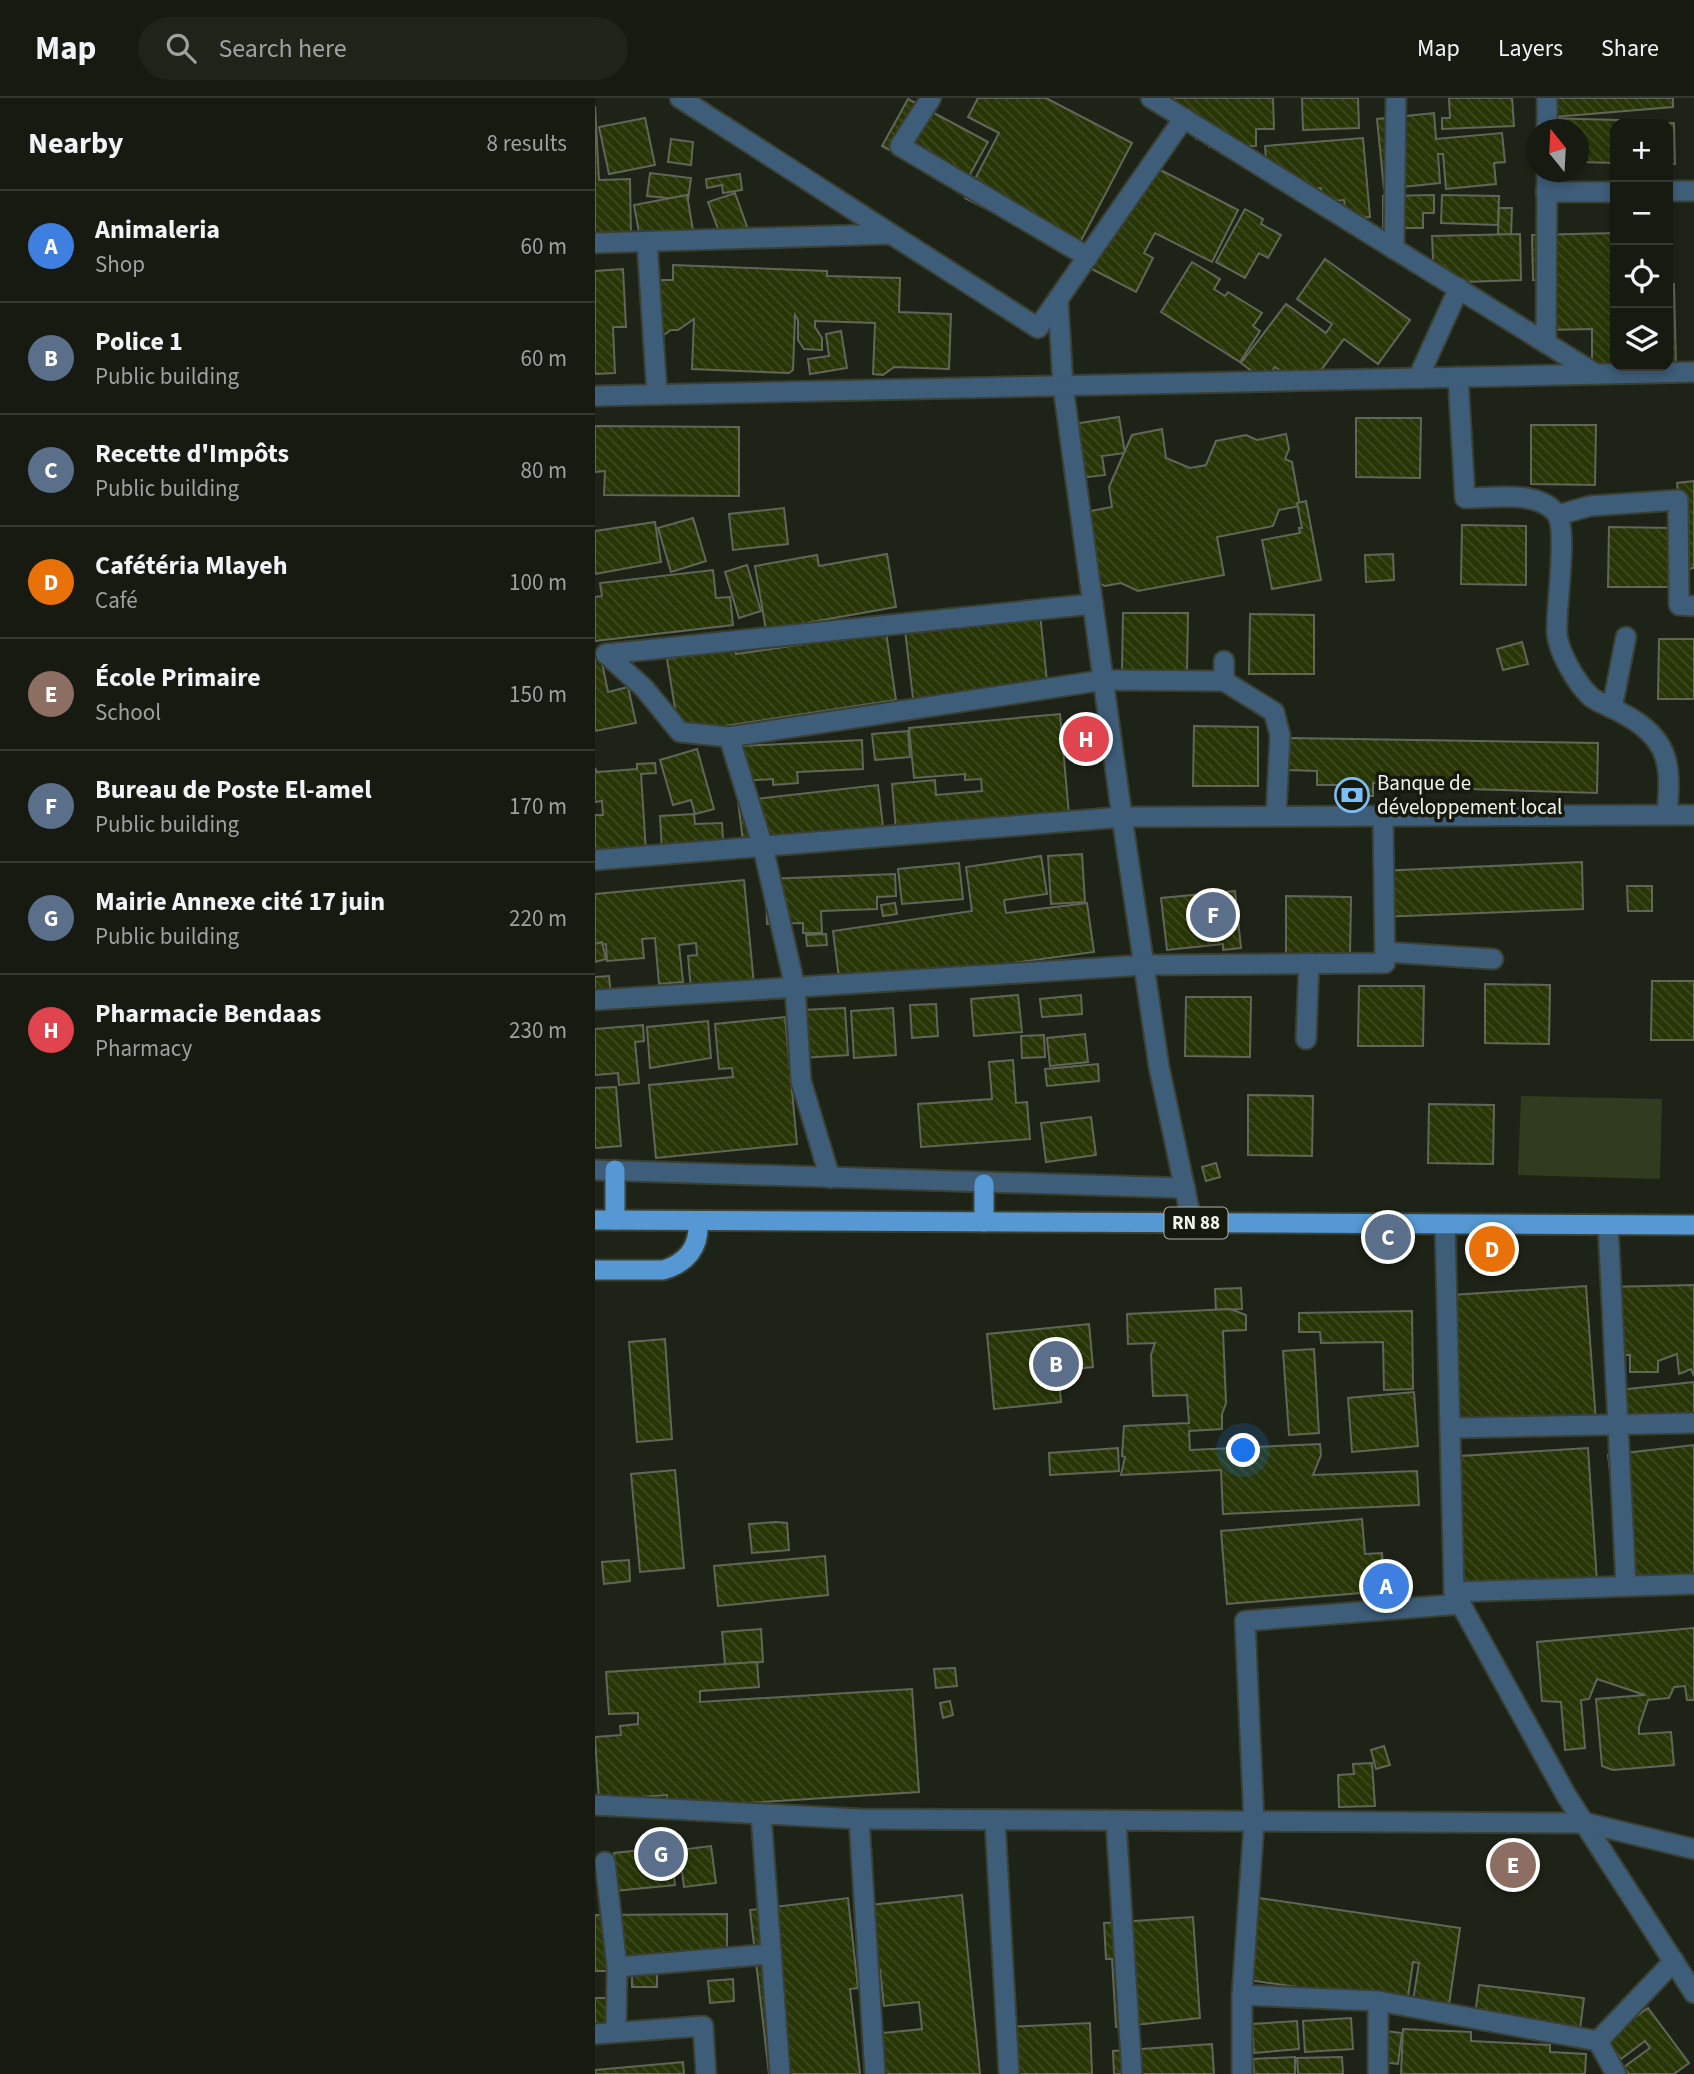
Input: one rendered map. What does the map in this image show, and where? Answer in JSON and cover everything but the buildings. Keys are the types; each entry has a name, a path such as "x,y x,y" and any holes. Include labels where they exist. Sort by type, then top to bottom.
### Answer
{"main road":[{"path":"615,1170 615,1220"},
{"path":"984,1184 984,1222"},
{"path":"595,1220 698,1221 696,1243 683,1261 674,1267 663,1270 595,1270"},
{"name":"RN 88","path":"698,1221 1694,1225"}],"street":[{"path":"680,98 1038,328 1184,118"},
{"path":"931,98 900,146 1088,257"},
{"path":"1151,98 1597,374"},
{"path":"1395,249 1396,98"},
{"path":"1547,98 1547,119"},
{"path":"1546,182 1546,343"},
{"path":"1673,191 1694,191"},
{"path":"1546,192 1610,192"},
{"path":"595,243 891,234"},
{"path":"647,242 657,394"},
{"path":"1418,378 1459,288"},
{"path":"1058,299 1063,386 1122,817 1159,1067 1192,1223"},
{"path":"595,396 1694,372"},
{"path":"1458,377 1465,498 1521,498 1547,505 1558,515 1562,534 1557,637 1571,667 1590,697 1643,727 1657,740 1666,758 1669,786 1667,816"},
{"path":"1558,515 1590,506 1678,500 1679,605 1694,606"},
{"path":"1093,604 606,654 643,688 680,732 729,737 1104,680 1224,681 1274,712 1280,735 1276,816"},
{"path":"1612,708 1626,637"},
{"path":"1223,661 1224,681"},
{"path":"729,737 763,847 795,987 801,1081 830,1178"},
{"path":"595,860 1122,817 1694,815"},
{"path":"595,1000 1144,965 1385,964 1383,816"},
{"path":"1385,952 1493,958"},
{"path":"1306,1038 1309,963"},
{"path":"595,1170 984,1184 1185,1188"},
{"path":"1608,1225 1626,1586"},
{"path":"1445,1226 1458,1598 1566,1795 1694,1993"},
{"path":"1450,1428 1694,1423"},
{"path":"1242,2074 1242,1995 1254,1823 1245,1621 1458,1598 1694,1584"},
{"path":"595,1805 859,1819 1586,1823 1694,1849"},
{"path":"761,1814 780,2074"},
{"path":"859,1819 875,2074"},
{"path":"995,1821 1009,2074"},
{"path":"1116,1822 1132,2074"},
{"path":"605,1862 617,1968 616,2032"},
{"path":"617,1968 771,1954"},
{"path":"1598,2041 1674,1961"},
{"path":"1242,1995 1378,2001 1598,2041"},
{"path":"1378,2001 1378,2074"},
{"path":"595,2034 703,2026 706,2074"},
{"path":"1598,2041 1616,2074"}],"green space":[{"path":"1521,1096 1662,1099 1660,1179 1518,1175"}],"place":[{"name":"Pharmacie Bendaas","path":"1086,739"},
{"name":"Banque de développement local","path":"1352,795"},
{"name":"Bureau de Poste El-amel","path":"1213,915"},
{"name":"Recette d'Impôts","path":"1388,1237"},
{"name":"Cafétéria Mlayeh","path":"1492,1249"},
{"name":"Police 1","path":"1056,1364"},
{"name":"Animaleria","path":"1386,1586"},
{"name":"Mairie Annexe cité 17 juin","path":"661,1854"},
{"name":"École Primaire","path":"1513,1865"}]}
